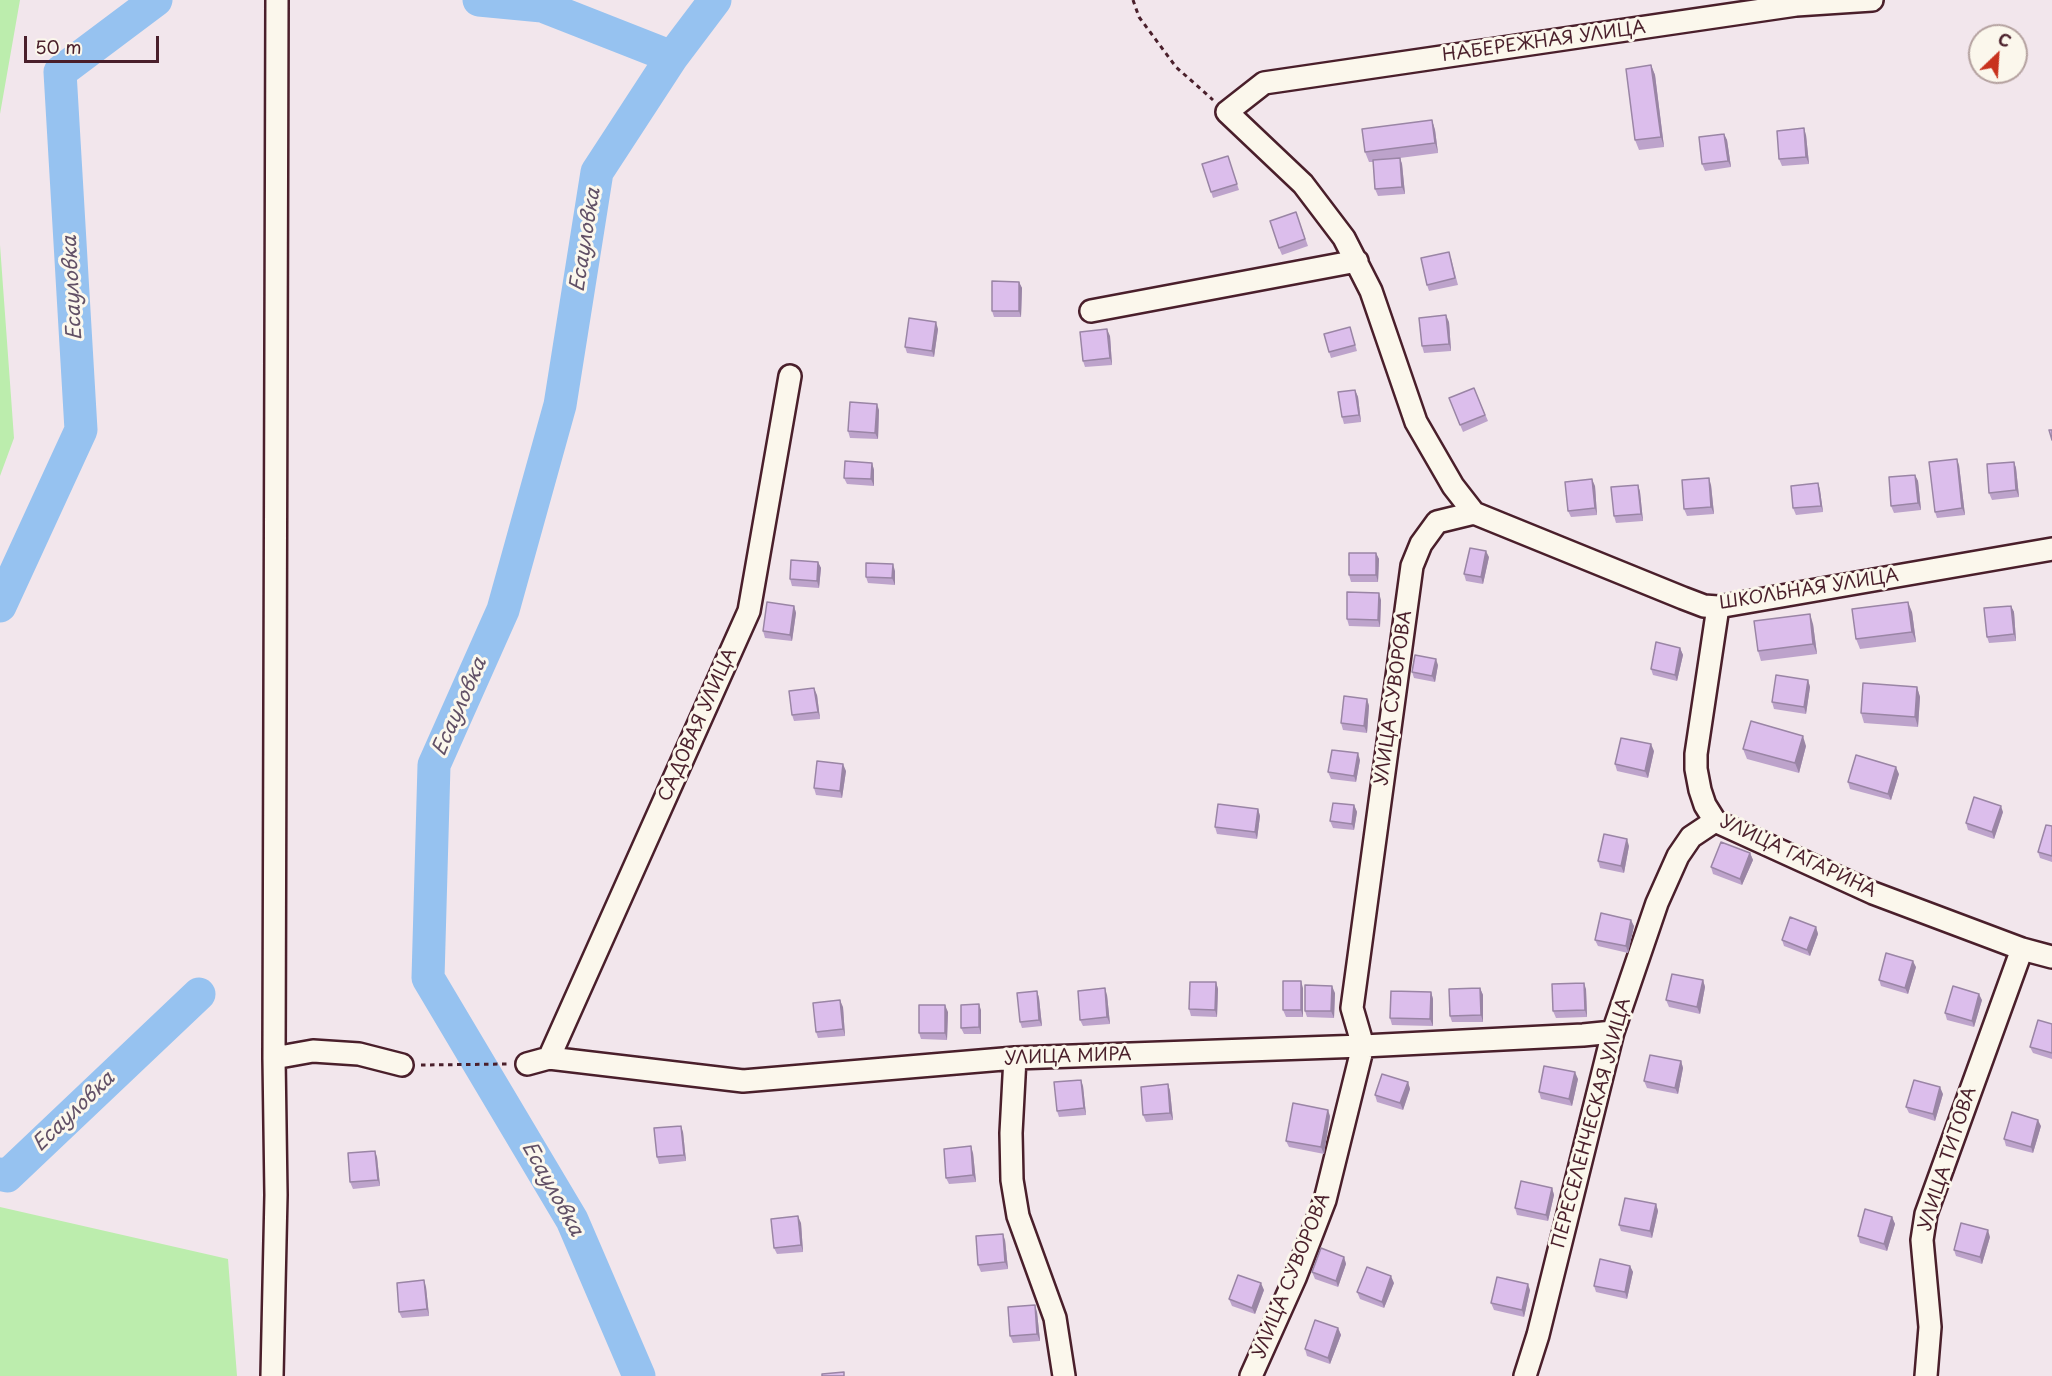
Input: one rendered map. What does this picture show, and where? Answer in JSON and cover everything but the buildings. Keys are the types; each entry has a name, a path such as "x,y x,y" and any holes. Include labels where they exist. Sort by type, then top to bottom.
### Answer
{"street":[{"path":"272,1376 276,1195 274,1058 277,0"},
{"name":"НАБЕРЕЖНАЯ УЛИЦА","path":"1227,112 1264,83 1796,5 1872,0"},
{"path":"1227,112 1303,184 1344,238 1371,291 1416,422 1453,486 1474,513"},
{"path":"1091,311 1357,261"},
{"name":"САДОВАЯ УЛИЦА","path":"549,1058 749,611 790,376"},
{"name":"ШКОЛЬНАЯ УЛИЦА","path":"1474,513 1683,598 1704,606 1718,607 2052,549"},
{"name":"УЛИЦА СУВОРОВА","path":"1251,1376 1295,1278 1325,1200 1363,1046 1352,1008 1412,566 1421,544 1437,522 1474,513"},
{"name":"УЛИЦА ГАГАРИНА","path":"1718,607 1696,754 1700,790 1705,805 1715,820 1873,893 2022,950 2052,957"},
{"name":"ПЕРЕСЕЛЕНЧЕСКАЯ УЛИЦА","path":"1526,1376 1613,1032 1657,903 1678,856 1691,837 1715,820"},
{"name":"УЛИЦА ТИТОВА","path":"1926,1376 1930,1327 1922,1240 1926,1214 2022,950"},
{"name":"УЛИЦА МИРА","path":"527,1064 549,1058 743,1081 1015,1059 1363,1046 1613,1032"},
{"path":"274,1058 312,1051 359,1054 402,1065"},
{"path":"1015,1059 1011,1133 1012,1180 1018,1216 1055,1318 1064,1376"}],"path":[{"path":"1133,0 1139,17 1176,67 1227,112"},
{"path":"402,1065 527,1064"}],"green space":[{"path":"0,0 20,0 0,114"},
{"path":"0,245 14,438 0,476"},
{"path":"0,1207 228,1259 237,1376 0,1376"}],"waterway":[{"name":"Есауловка","path":"0,606 81,430 60,72 156,0"},
{"name":"Есауловка","path":"479,0 542,6 672,57"},
{"name":"Есауловка","path":"639,1376 572,1220 428,978 434,765 503,610 560,405 597,172 672,57 715,0"},
{"name":"Есауловка","path":"0,1174 7,1176 199,994"}]}
